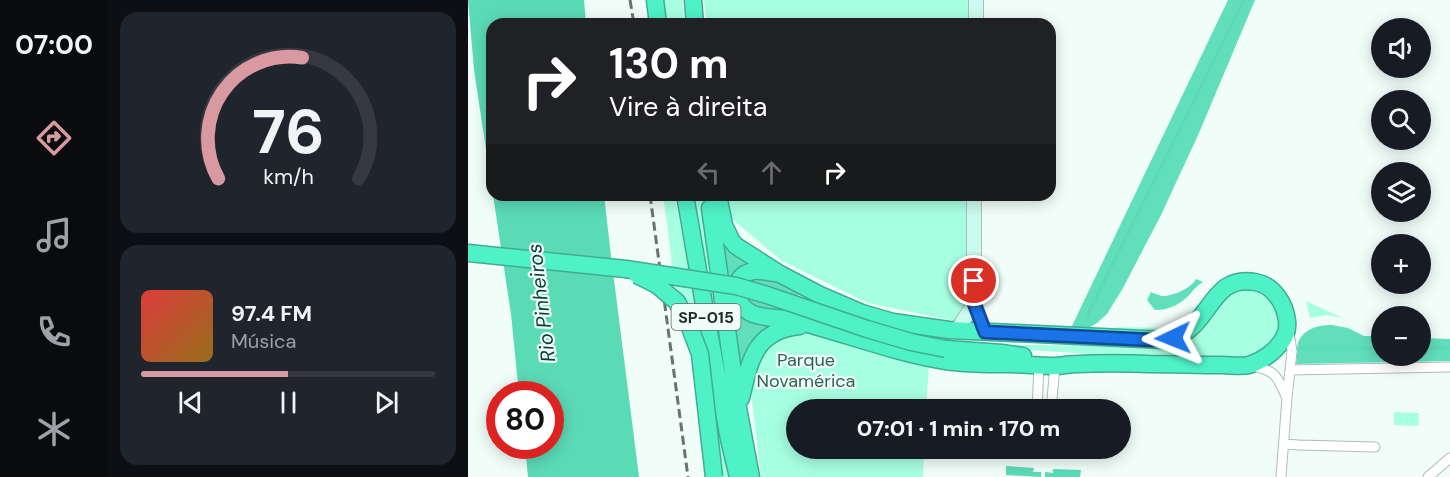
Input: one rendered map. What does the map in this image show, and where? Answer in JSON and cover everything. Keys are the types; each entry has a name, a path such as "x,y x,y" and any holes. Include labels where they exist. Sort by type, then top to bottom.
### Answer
{"highway":[{"path":"655,0 657,18"},
{"path":"693,0 694,18"},
{"name":"SP-015","path":"686,201 729,439 738,477"},
{"path":"710,201 738,408 751,477"},
{"path":"719,201 724,225 731,240 746,253 820,295 862,313 893,322 921,327 985,332 1152,340 1173,338 1187,332 1229,284 1243,281 1257,282 1275,293 1283,305 1288,328 1274,351 1247,366 1047,365 947,361 902,353 792,320 759,316 742,307 735,289 740,279 746,274 758,271 780,274"},
{"name":"SP-015","path":"468,253 626,269 657,285 677,302 700,354 714,477"},
{"path":"626,269 736,286 911,342 946,349 1002,353 1078,364"},
{"path":"738,408 753,354 764,340 771,334 790,327 815,326"}],"street":[{"path":"976,0 976,18"},
{"path":"974,201 974,303 985,332"},
{"path":"957,330 974,303"},
{"path":"1281,477 1292,351 1288,328"},
{"path":"1039,399 1047,365"},
{"path":"1047,365 1050,399"},
{"path":"1247,366 1264,368 1273,373 1287,399"},
{"path":"1290,370 1450,367"},
{"path":"729,439 734,477"},
{"path":"1284,444 1375,447"},
{"path":"1428,477 1450,458"}],"green space":[{"path":"661,0 682,0 684,18 663,18"},
{"path":"704,0 969,0 969,18 706,18"},
{"path":"664,201 675,201 729,477 719,477 701,334 690,307 672,283 671,254"},
{"path":"691,201 703,201 735,427"},
{"path":"724,201 969,201 970,300 954,321 868,303 782,261 725,213"},
{"path":"1245,289 1269,299 1275,307 1278,320 1277,334 1270,346 1258,355 1247,358 1123,356 949,345 885,331 798,301 798,292 833,310 870,324 909,335 949,342 992,345 1169,346 1192,337 1222,297"},
{"path":"1306,302 1343,318 1327,315 1310,318"},
{"path":"1197,304 1199,306 1185,323 1170,330 1110,331 1118,327 1164,328 1174,326 1189,316"},
{"name":"Parque Novamérica","path":"795,330 819,332 867,350 929,366 927,399 786,399 786,459 924,459 923,477 761,477 750,384 766,345"},
{"path":"1394,412 1419,413 1418,426 1394,425"}],"shaded area":[{"path":"1228,0 1255,0 1199,133 1161,215 1107,314 1087,329 1070,330"},
{"path":"719,233 750,262 732,293 778,324 740,369"},
{"path":"766,276 798,291 799,314 751,310 741,290 746,281"},
{"path":"1196,279 1203,282 1175,306 1155,310 1147,300 1151,292 1161,296 1170,295 1186,289"},
{"path":"1332,325 1348,328 1364,336 1371,336 1371,363 1296,364 1300,338 1307,331"},
{"path":"1431,338 1450,339 1450,361 1431,361"}],"water":[{"path":"468,0 584,0 586,18 486,18 486,149 474,70"},
{"name":"Rio Pinheiros","path":"494,201 605,201 639,477 528,477 526,459 564,459 564,381 518,381 511,314"},
{"path":"1006,466 1034,468 1033,472 1041,472 1041,477 1006,475"},
{"path":"1053,469 1081,470 1080,477 1045,477 1045,472 1053,473"}],"waterway":[{"path":"1087,316 1244,0"},
{"path":"1300,348 1371,348"},
{"path":"1431,348 1450,348"}],"railway":[{"path":"630,0 633,18"},
{"path":"651,201 688,477"}],"route":[{"path":"974,281 974,303 985,332 1152,340 1173,338"}]}
